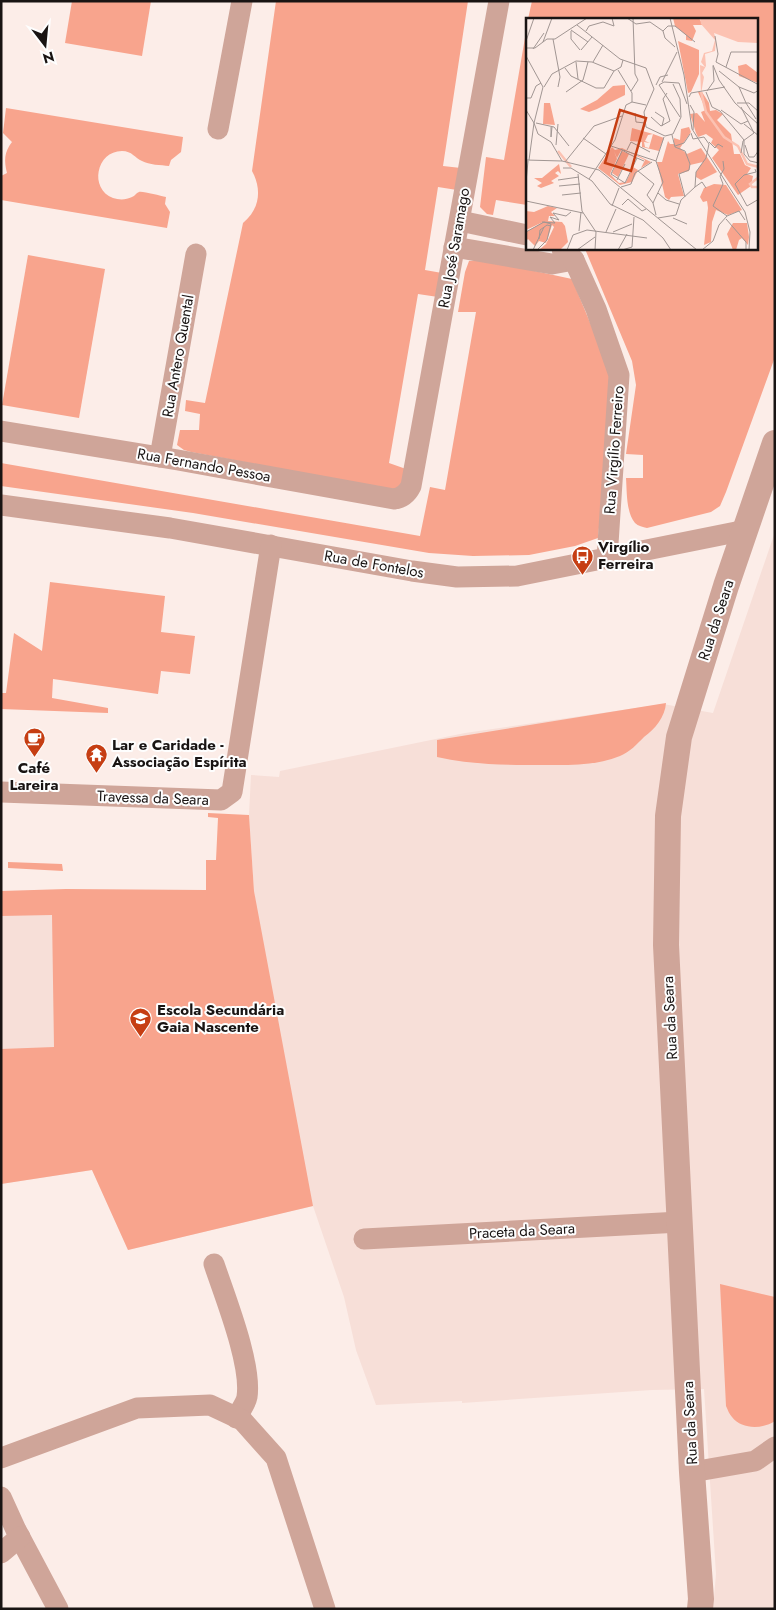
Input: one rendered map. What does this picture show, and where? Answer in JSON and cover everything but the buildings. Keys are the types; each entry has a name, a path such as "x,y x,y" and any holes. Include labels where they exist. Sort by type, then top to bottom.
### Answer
{"street":[{"path":"218,128 242,1"},
{"name":"Rua José Saramago","path":"406,494 411,486 499,1"},
{"path":"460,221 526,235"},
{"name":"Rua Virgílio Ferreiro","path":"454,247 552,264 568,255 596,308 619,375 607,558"},
{"name":"Rua Antero Quental","path":"160,457 196,254"},
{"name":"Rua Fernando Pessoa","path":"1,431 394,499 406,494"},
{"name":"Rua da Seara","path":"700,1609 701,1599 692,1472 666,945 668,816 679,737 726,586 775,443"},
{"name":"Rua de Fontelos","path":"1,505 170,528 412,571 458,577 517,576 746,530"},
{"name":"Travessa da Seara","path":"1,792 221,800 232,792 272,545"},
{"name":"Praceta da Seara","path":"364,1239 680,1222"},
{"path":"214,1264 241,1349 246,1374 247,1398 236,1418"},
{"path":"1,1458 137,1408 210,1405 242,1420 276,1458 325,1609"},
{"path":"692,1472 755,1461 775,1447"},
{"path":"1,1497 58,1609"},
{"path":"1,1553 20,1537"}],"shaded area":[{"path":"72,1 151,1 142,56 65,43"},
{"path":"276,1 468,1 443,166 461,168 457,190 438,187 425,270 442,273 438,297 418,294 389,463 406,469 403,492 191,452 177,445 180,430 199,430 200,414 185,411 186,400 205,403 243,223 253,212 258,198 257,185 252,171"},
{"path":"532,1 775,1 775,357 726,492 720,506 711,512 647,528 635,523 632,518 628,502 626,478 643,478 643,455 626,454 636,385 632,361 585,250 758,250 758,18 528,18"},
{"path":"526,32 526,205 496,200 493,215 487,214 480,207 486,157 504,160"},
{"path":"6,108 183,137 181,152 171,160 169,166 145,162 131,153 122,151 106,157 101,163 99,171 98,179 101,187 105,193 113,198 127,199 133,197 138,192 166,197 165,204 170,212 167,228 1,200 1,176 7,173 5,157 7,149 12,142 3,133"},
{"path":"28,255 105,269 79,418 2,405"},
{"path":"483,260 572,279 613,378 598,538 575,546 529,555 473,556 429,553 193,513 1,486 1,463 420,536 430,487 445,490 476,312 458,312 465,272 469,261"},
{"path":"775,532 775,1609 713,1609 716,1574 704,1389 652,1390 462,1403 462,1401 376,1405 356,1350 344,1297 313,1206 128,1250 92,1170 1,1184 1,903 256,905 249,815 251,775 279,777 280,771 465,733 663,704 713,713"},
{"path":"50,582 165,596 161,632 195,636 190,674 161,671 158,694 53,679 52,698 108,708 108,713 1,709 1,693 6,693 14,633 42,651"},
{"path":"666,703 664,713 659,722 633,748 620,756 602,762 573,765 503,765 464,762 437,757 437,740"},
{"name":"Escola Secundária Gaia Nascente","path":"208,813 249,815 254,891 313,1206 128,1250 92,1170 1,1184 1,1049 54,1047 52,915 1,916 1,891 66,889 206,890 206,860 216,860 218,818 208,817"},
{"path":"8,862 62,864 63,871 8,868"},
{"path":"720,1284 775,1297 775,1421 765,1426 753,1427 741,1424 731,1416 726,1406"}],"place":[{"name":"Virgílio Ferreira","path":"582,575"},
{"name":"Café Lareira","path":"34,758"},
{"name":"Lar e Caridade - Associação Espírita","path":"96,773"},
{"name":"Escola Secundária Gaia Nascente","path":"141,1038"}]}
